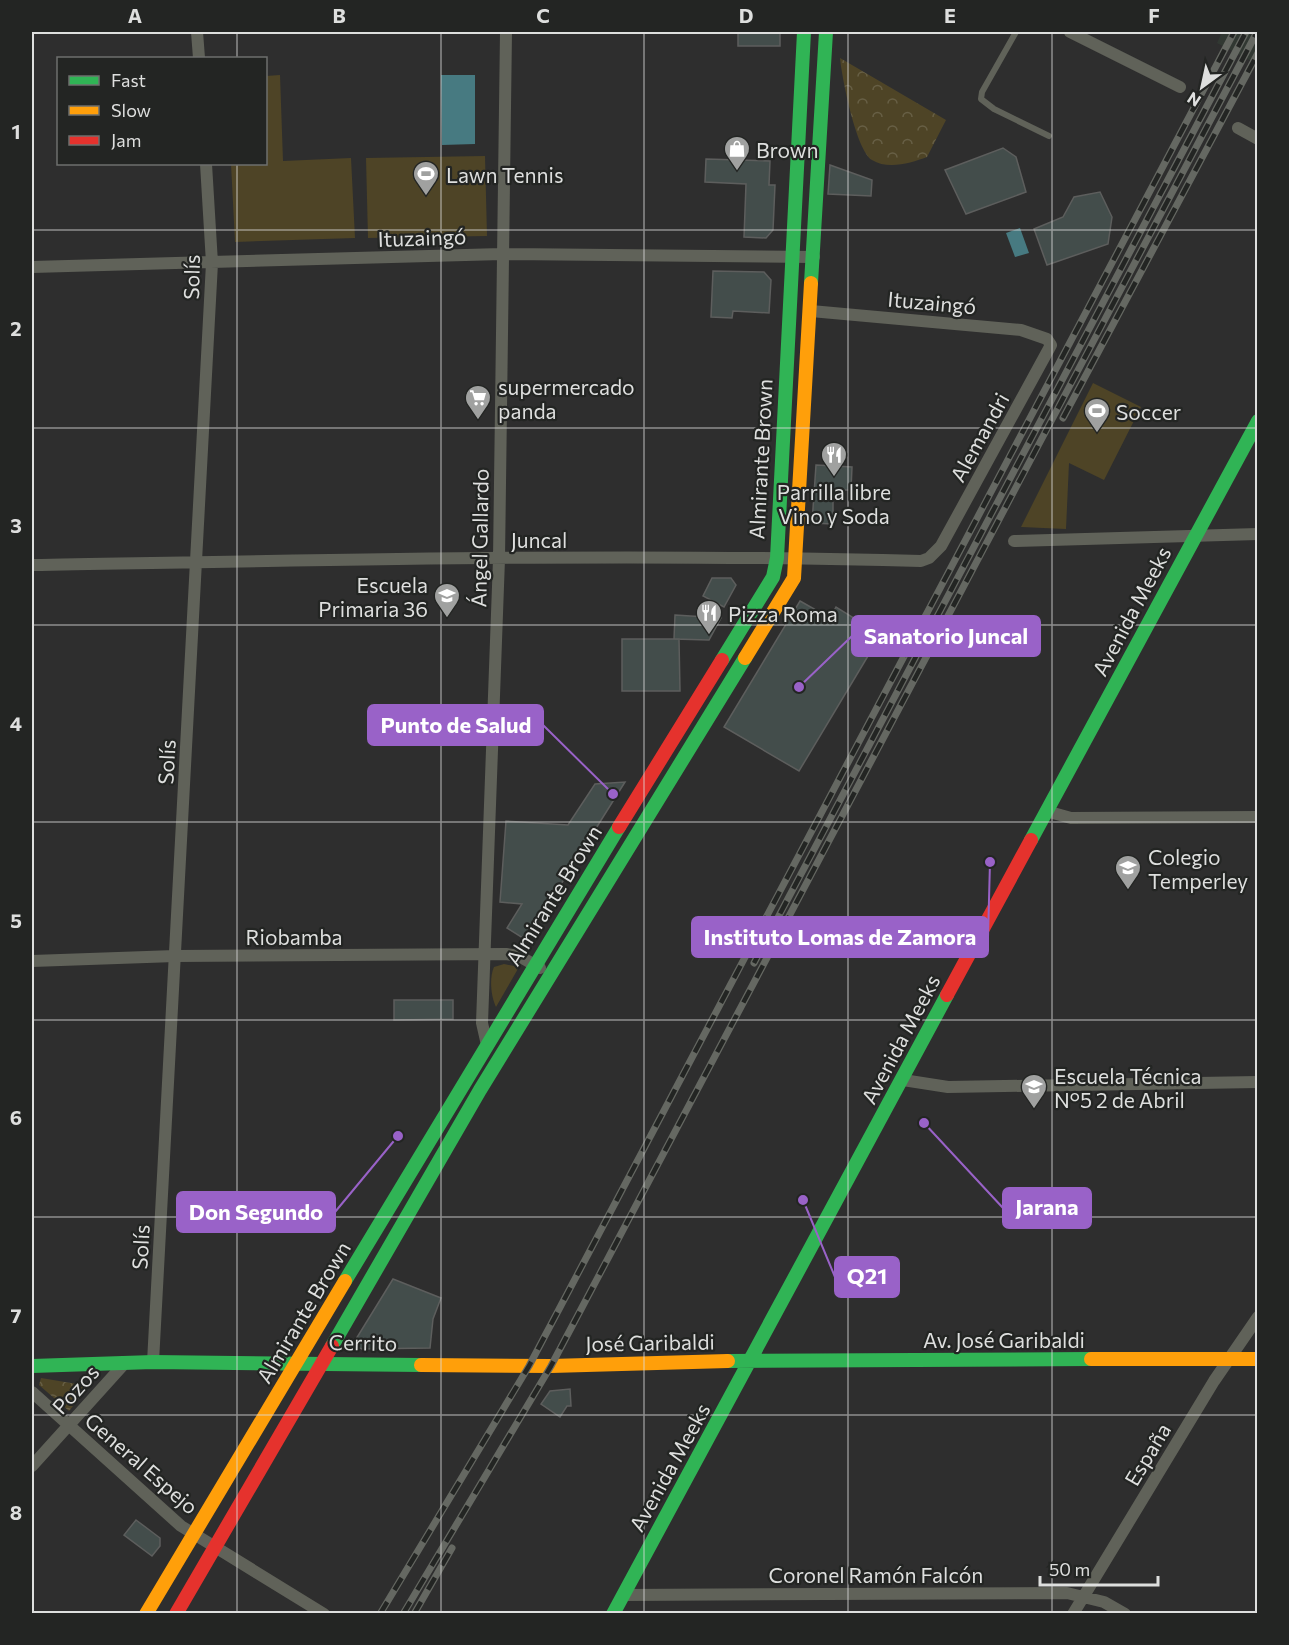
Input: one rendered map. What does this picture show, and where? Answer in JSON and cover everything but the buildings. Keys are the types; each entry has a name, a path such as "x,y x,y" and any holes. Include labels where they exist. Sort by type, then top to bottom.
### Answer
{"main road":[{"name":"Almirante Brown","path":"146,1614 535,964 768,587 776,568 804,32"},
{"name":"Almirante Brown","path":"176,1614 550,975 791,587 797,558 826,32"},
{"name":"Avenida Meeks","path":"613,1614 1257,421"},
{"name":"Av. José Garibaldi","path":"750,1360 1257,1359"},
{"name":"José Garibaldi","path":"550,1366 750,1360"},
{"name":"Cerrito","path":"32,1366 153,1362 550,1366"}],"street":[{"path":"197,32 199,57"},
{"name":"Ángel Gallardo","path":"487,1045 482,1023 499,558 506,32"},
{"path":"1070,32 1180,87"},
{"path":"1238,128 1257,139"},
{"name":"Solís","path":"153,1362 212,263 206,165"},
{"name":"Ituzaingó","path":"32,267 502,254 814,257"},
{"name":"Ituzaingó","path":"811,311 1021,330 1047,339"},
{"name":"Alemandri","path":"936,553 1048,351 1051,345 1047,339"},
{"path":"1014,541 1257,534"},
{"name":"Juncal","path":"32,565 499,558 797,558 921,561 936,553"},
{"path":"1046,811 1071,818 1257,817"},
{"name":"Riobamba","path":"32,961 174,956 484,955 519,956 550,975"},
{"path":"903,1080 948,1087 1257,1082"},
{"name":"España","path":"1073,1614 1228,1359 1257,1317"},
{"name":"Pozos","path":"32,1466 124,1364"},
{"name":"General Espejo","path":"32,1392 171,1518 324,1614"},
{"name":"Coronel Ramón Falcón","path":"623,1594 1067,1593 1085,1595 1104,1602 1125,1614"}],"lane":[{"path":"1016,32 982,92 981,99 994,109 1049,136"}],"shaded area":[{"path":"1222,32 1257,32 1257,64 1217,43"}],"green space":[{"path":"840,58 946,120 927,157 907,163 885,165 872,160 866,154 855,129"},
{"path":"280,75 283,161 351,158 355,238 235,242 231,165 267,165 267,76"},
{"name":"Lawn Tennis","path":"485,156 487,236 368,238 366,158"},
{"name":"Soccer","path":"1093,383 1141,407 1104,480 1069,463 1066,529 1021,527"},
{"path":"504,964 519,967 496,1007 491,976 494,967"},
{"path":"41,1378 89,1386 69,1411 39,1385"}],"water":[{"path":"441,75 475,75 475,144 442,145"},
{"path":"1020,228 1029,253 1015,257 1006,233"}],"railway":[{"path":"380,1614 529,1366 1234,32"},
{"path":"754,963 1246,32"},
{"path":"403,1614 551,1366 1257,32"},
{"path":"1063,418 1258,53"},
{"path":"414,1614 452,1548"}],"traffic: fast":[{"path":"722,660 773,577 777,558 804,32"},
{"path":"811,283 826,32"},
{"path":"1031,840 1258,421"},
{"path":"332,1346 480,1090 745,658"},
{"path":"345,1281 619,827"},
{"path":"613,1614 947,995"},
{"path":"728,1361 1091,1359"},
{"path":"32,1366 153,1362 421,1365"}],"traffic: slow":[{"path":"745,658 794,578 811,283"},
{"path":"146,1614 345,1281"},
{"path":"1091,1359 1258,1359"},
{"path":"421,1365 551,1366 728,1361"}],"traffic: jam":[{"path":"619,827 722,660"},
{"path":"947,995 1031,840"},
{"path":"176,1614 332,1346"}],"place":[{"name":"Brown","path":"737,172"},
{"name":"Lawn Tennis","path":"426,197"},
{"name":"supermercado panda","path":"478,421"},
{"name":"Soccer","path":"1097,434"},
{"name":"Parrilla libre Vino y Soda","path":"834,478"},
{"name":"Escuela Primaria 36","path":"447,619"},
{"name":"Pizza Roma","path":"709,636"},
{"name":"Sanatorio Juncal","path":"799,687"},
{"name":"Punto de Salud","path":"613,794"},
{"name":"Instituto Lomas de Zamora","path":"990,862"},
{"name":"Colegio Temperley","path":"1128,891"},
{"name":"Escuela Técnica N°5 2 de Abril","path":"1034,1110"},
{"name":"Jarana","path":"924,1123"},
{"name":"Don Segundo","path":"398,1136"},
{"name":"Q21","path":"803,1200"}]}
